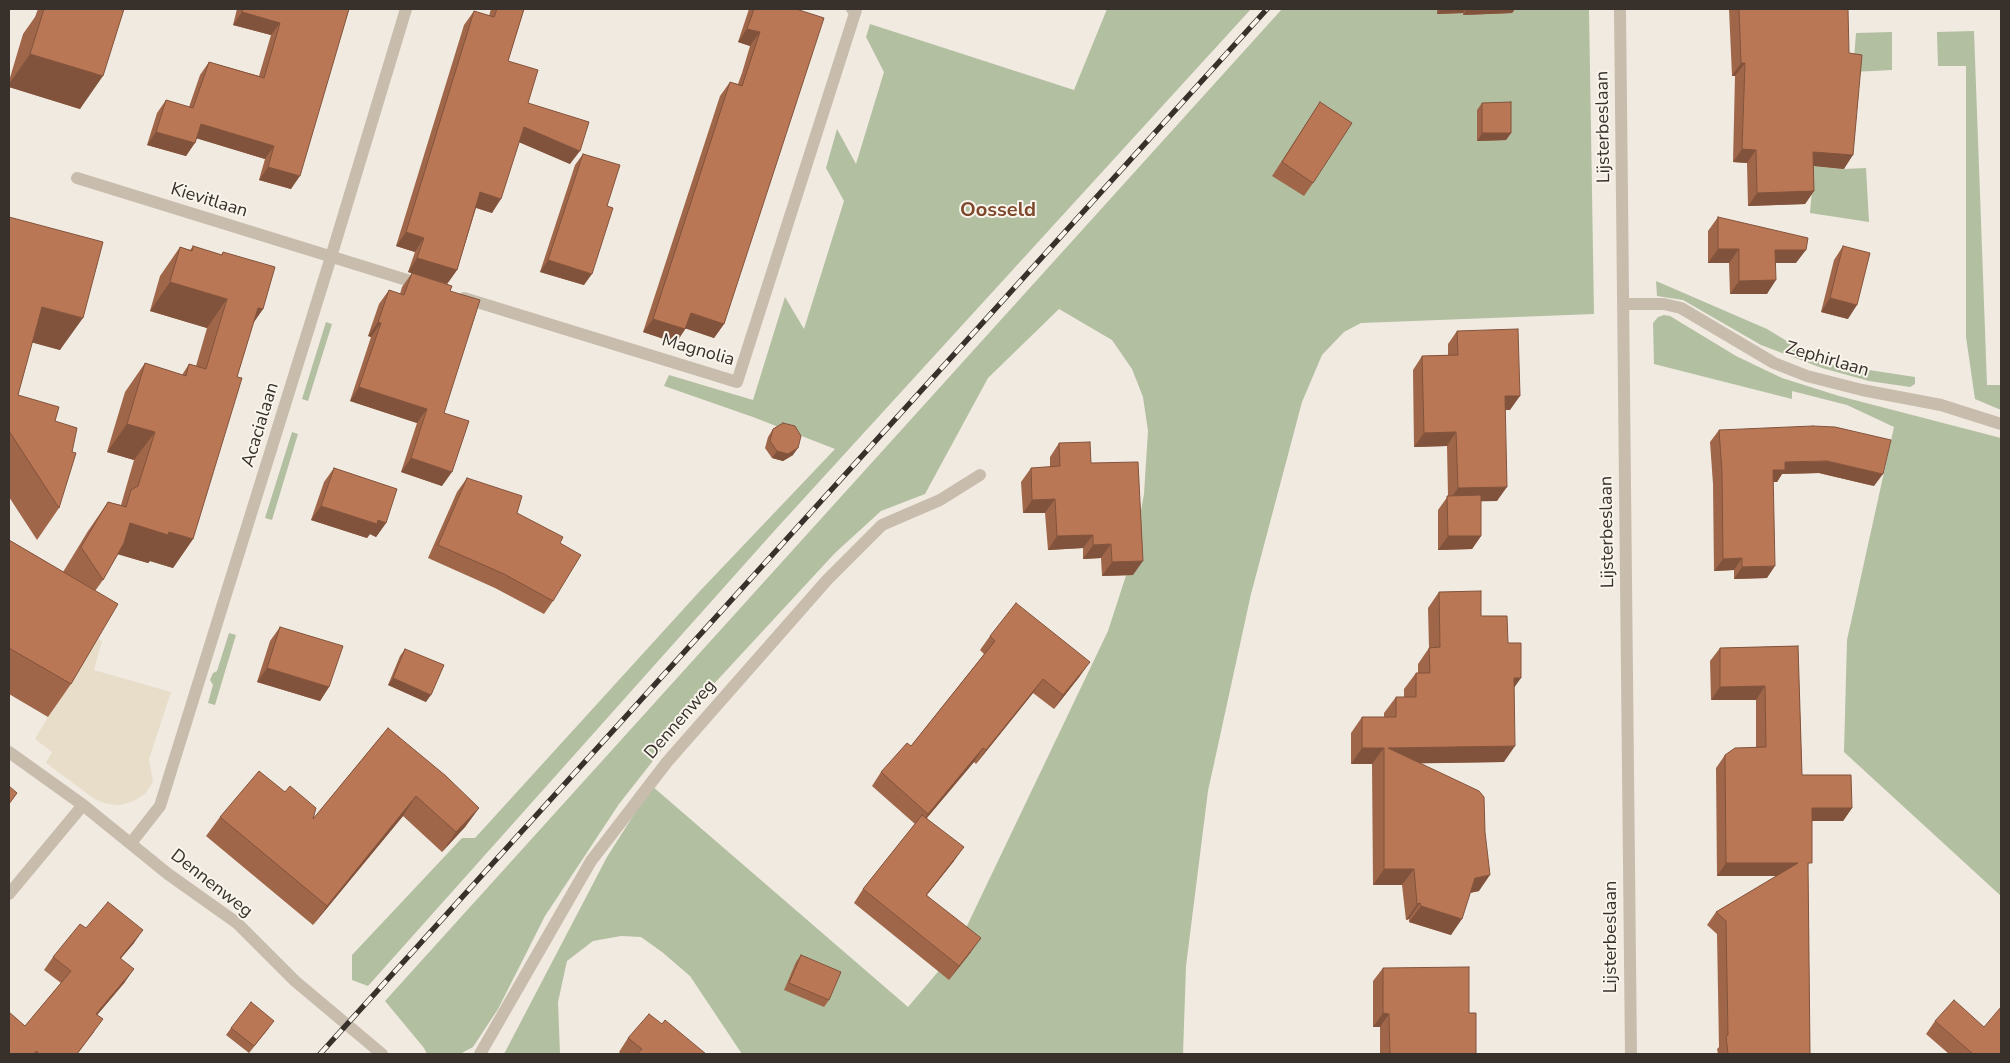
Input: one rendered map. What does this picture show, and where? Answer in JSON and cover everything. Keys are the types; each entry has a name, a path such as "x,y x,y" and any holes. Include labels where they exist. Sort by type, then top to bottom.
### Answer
{"street":[{"name":"Acacialaan","path":"131,843 160,806 406,9"},
{"name":"Magnolia","path":"450,293 737,382 856,10 852,9"},
{"name":"Lijsterbeslaan","path":"1620,9 1631,1054"},
{"name":"Kievitlaan","path":"77,178 331,257"},
{"path":"331,257 431,288"},
{"name":"Zephirlaan","path":"1624,304 1664,304 1680,308 1774,363 1807,376 1862,390 1941,405 2001,424"},
{"name":"Dennenweg","path":"480,1054 591,861 667,762 827,580 882,525 940,500 980,475"},
{"name":"Dennenweg","path":"9,752 83,805 168,874 237,924 295,981 382,1054"},
{"path":"9,894 83,805"}],"green space":[{"path":"1107,9 1251,9 776,529 368,986 352,980 352,955 462,838 475,838 699,592 835,449 753,417 664,386 669,375 753,400 785,297 804,329 844,201 826,168 837,129 856,164 884,72 866,37 870,24 1074,90"},
{"path":"1282,9 1589,9 1594,314 1361,323 1344,332 1322,355 1302,402 1251,594 1208,791 1186,966 1183,1054 742,1054 690,976 641,937 621,936 593,941 567,961 558,1002 560,1054 504,1054 607,857 652,786 908,1007 954,953 1108,631 1133,554 1144,494 1148,431 1143,397 1132,369 1112,340 1059,309 988,378 925,494 881,511 835,553 711,687 619,804 545,916 498,1009 473,1047 460,1054 427,1054 385,1001"},
{"path":"1974,31 1987,385 2001,385 2001,410 1975,399 1966,337 1966,66 1938,66 1937,32"},
{"path":"1892,32 1892,70 1853,72 1856,33"},
{"path":"1814,166 1844,169 1866,168 1869,222 1810,213"},
{"path":"1656,281 1767,329 1823,363 1915,377 1915,384 1910,387 1869,381 1822,368 1761,345 1683,300 1657,296"},
{"path":"1670,316 1736,356 1782,378 1839,396 2001,438 2001,896 1844,752 1847,640 1894,427 1847,405 1792,391 1792,399 1654,364 1653,323 1658,317"},
{"path":"326,322 332,324 308,401 302,399"},
{"path":"292,432 298,434 272,520 265,518"},
{"path":"229,633 236,635 215,705 208,703 213,685 210,680 213,673 217,671"}],"shaded area":[{"path":"95,637 102,641 94,670 171,692 149,759 153,782 145,794 134,801 120,805 96,800 46,763 52,752 35,739"}],"building":[{"path":"44,9 124,9 103,76 30,54"},
{"path":"243,9 349,9 300,176 268,167 274,146 201,124 195,143 156,132 166,100 193,108 209,62 264,78 280,23 242,12"},
{"path":"497,9 524,9 508,61 538,70 528,103 589,122 580,151 524,127 501,199 480,192 457,270 417,258 424,238 406,232 474,11 494,17"},
{"path":"754,9 796,9 824,18 724,324 691,313 685,329 653,319 730,82 742,86 760,32 747,29"},
{"path":"1739,9 1848,9 1849,53 1862,55 1853,155 1813,152 1814,191 1757,193 1756,150 1742,149 1745,63 1741,63"},
{"path":"1320,102 1352,123 1313,183 1282,162"},
{"path":"1511,102 1511,133 1482,133 1482,103"},
{"path":"583,154 620,165 607,206 613,208 592,274 548,260"},
{"path":"9,217 103,242 83,318 42,307 18,395 59,407 55,421 77,428 72,452 76,453 59,508 9,431"},
{"path":"1718,217 1808,238 1806,250 1775,250 1776,280 1739,281 1739,249 1718,249"},
{"path":"193,246 222,255 223,252 275,267 263,309 258,308 237,377 242,378 193,539 169,532 168,535 130,523 124,543 103,580 81,547 108,502 126,507 131,490 138,486 155,432 127,424 145,363 186,376 189,364 206,369 227,299 170,282 180,247 192,251"},
{"path":"1843,246 1870,253 1857,305 1830,298"},
{"path":"412,273 452,286 450,291 480,300 444,413 469,421 452,472 411,458 427,409 359,387 381,323 378,322 389,290 404,295"},
{"path":"1518,329 1520,396 1505,396 1507,487 1458,488 1456,432 1424,433 1422,356 1458,355 1457,331"},
{"path":"783,423 795,426 801,436 798,448 788,454 777,451 770,441 773,429"},
{"path":"1813,426 1835,427 1891,440 1883,474 1827,461 1785,462 1785,470 1773,470 1775,566 1742,567 1742,558 1723,559 1722,472 1719,430"},
{"path":"1090,442 1091,463 1138,462 1143,561 1112,562 1111,544 1093,545 1093,535 1057,536 1055,499 1032,500 1031,468 1060,466 1059,443"},
{"path":"334,468 397,489 386,523 378,520 377,524 321,506"},
{"path":"467,478 522,496 517,513 563,537 560,543 581,555 553,601 504,574 438,545"},
{"path":"1481,495 1481,536 1448,536 1447,496"},
{"path":"9,540 118,604 71,684 9,648"},
{"path":"1481,591 1481,616 1507,616 1508,643 1521,643 1521,678 1514,678 1515,746 1388,748 1479,791 1484,797 1485,832 1490,875 1475,878 1462,919 1421,906 1420,903 1417,904 1414,869 1384,869 1384,748 1362,748 1362,717 1396,717 1396,697 1416,697 1416,673 1430,673 1429,648 1440,647 1439,592"},
{"path":"1016,603 1090,662 1063,695 1043,679 986,750 983,748 928,814 881,772 907,743 911,746 995,641 990,636"},
{"path":"280,627 343,646 329,687 267,668"},
{"path":"1798,646 1802,775 1851,775 1852,808 1812,808 1812,863 1808,863 1810,1054 1728,1054 1726,1036 1728,1035 1726,921 1716,912 1798,863 1726,863 1725,755 1735,748 1766,747 1765,686 1720,687 1720,648"},
{"path":"405,649 444,665 431,695 393,678"},
{"path":"388,728 446,776 479,808 456,832 416,796 327,906 220,817 259,771 285,792 290,786 316,808 313,819"},
{"path":"9,786 17,793 9,804"},
{"path":"922,815 964,847 926,895 981,938 959,966 863,889"},
{"path":"108,902 143,930 120,958 134,969 96,1014 103,1019 77,1054 40,1054 36,1051 34,1054 9,1054 9,1012 25,1026 71,971 53,957 80,924 86,928"},
{"path":"801,955 841,972 829,1000 789,983"},
{"path":"1469,967 1469,1013 1476,1013 1476,1054 1390,1054 1389,1014 1383,1013 1383,968"},
{"path":"1954,1000 1984,1027 2001,1007 2001,1054 1973,1054 1935,1021"},
{"path":"251,1002 274,1021 254,1046 231,1028"},
{"path":"649,1014 662,1024 665,1020 706,1054 638,1053 642,1049 628,1038"}],"railway":[{"path":"320,1054 1267,9"}],"district":[{"name":"Oosseld","path":"998,211"}]}
